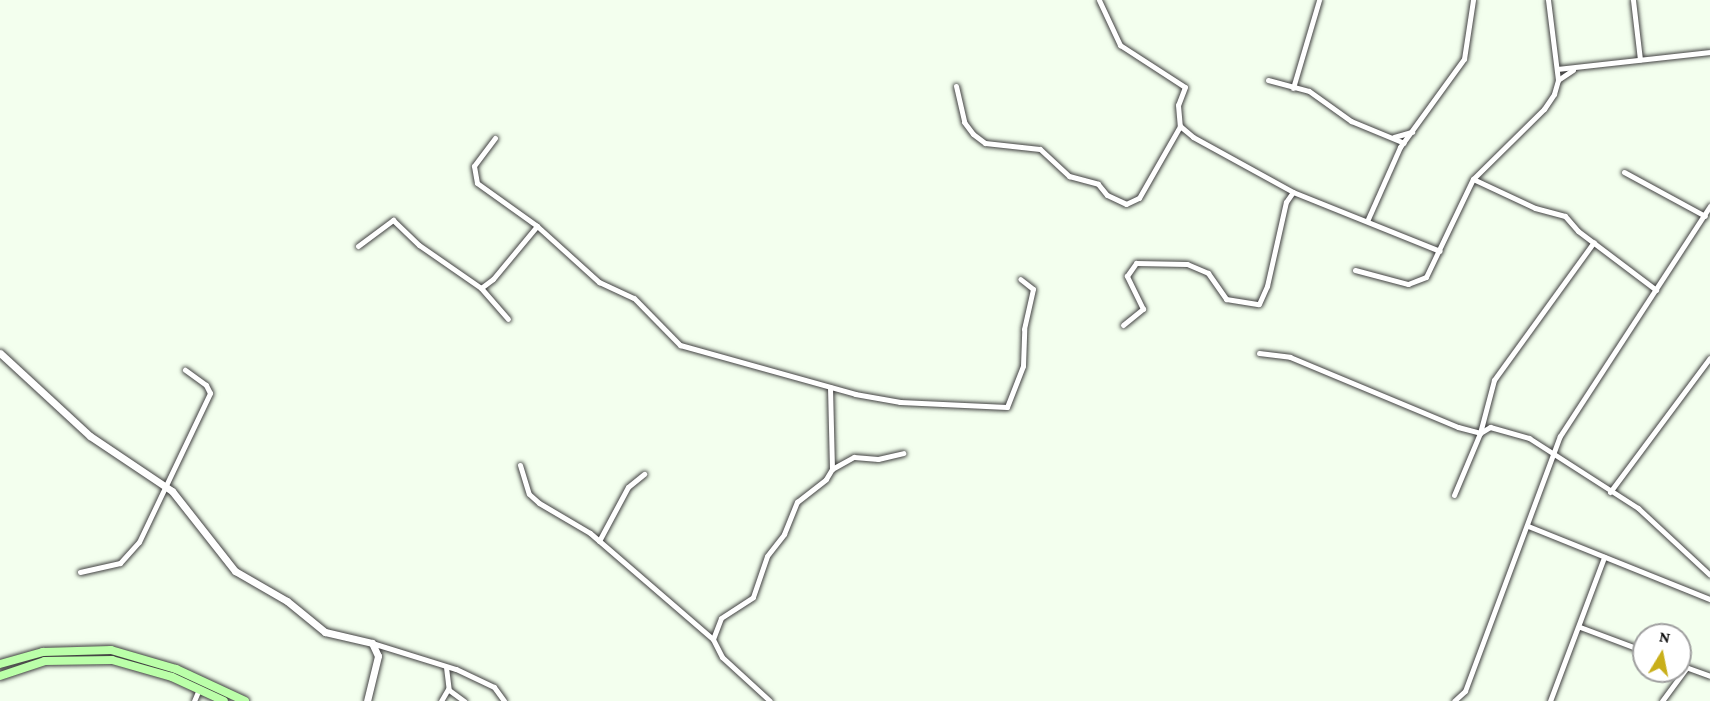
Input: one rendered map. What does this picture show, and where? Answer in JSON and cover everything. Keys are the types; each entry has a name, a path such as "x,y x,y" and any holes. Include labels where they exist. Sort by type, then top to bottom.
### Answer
{"main road":[{"path":"0,664 43,652 93,649 143,657 243,701"},
{"path":"43,652 45,661"},
{"path":"0,676 45,661 112,660 144,667 224,701"}],"street":[{"path":"956,86 964,122 973,134 986,143 1040,149 1069,176 1098,184 1107,195 1126,204 1139,198 1180,126 1178,105 1185,87 1120,45 1099,0"},
{"path":"1293,88 1319,0"},
{"path":"1368,219 1404,143 1464,59 1473,0"},
{"path":"1548,0 1558,80"},
{"path":"1634,0 1640,60"},
{"path":"1557,69 1572,70 1710,52"},
{"path":"1355,270 1391,282 1418,283 1426,278 1473,179 1544,110 1558,80 1572,70"},
{"path":"1268,80 1309,91 1351,121 1404,143"},
{"path":"1180,126 1293,192 1339,212 1368,219 1440,250"},
{"path":"1394,137 1412,132"},
{"path":"495,138 474,166 473,175 477,183 537,226 599,282 634,298 680,345 830,387 900,402 1007,407 1023,366 1024,329 1033,289 1020,279"},
{"path":"1480,171 1481,180"},
{"path":"1624,172 1705,216"},
{"path":"1473,179 1481,180 1535,208 1565,216 1594,242 1656,290"},
{"path":"1123,325 1143,309 1127,276 1136,264 1187,264 1208,273 1226,298 1259,304 1268,286 1286,202 1293,192"},
{"path":"1457,700 1465,691 1560,436 1710,206"},
{"path":"358,246 393,220 419,245 481,288 508,319"},
{"path":"481,288 493,279 537,226"},
{"path":"1454,495 1480,433 1494,380 1594,242"},
{"path":"0,353 90,436 164,485 235,571 287,601 325,632 372,643 446,667 495,687 504,701"},
{"path":"1259,353 1290,357 1444,422 1480,433"},
{"path":"1610,492 1709,362"},
{"path":"80,572 120,563 139,542 164,485 210,393 206,385 185,370"},
{"path":"830,387 832,469"},
{"path":"1480,433 1490,426 1506,429 1553,453 1666,531 1677,548 1710,575"},
{"path":"713,639 721,618 753,597 767,556 784,534 797,502 826,479 832,469 854,457 878,459 903,453"},
{"path":"520,465 529,494 599,541 713,639 722,657 770,701"},
{"path":"599,541 628,488 644,474"},
{"path":"1528,525 1604,557 1654,574 1710,599"},
{"path":"1550,701 1580,627 1604,557"},
{"path":"1580,627 1632,646"},
{"path":"367,701 378,656 372,643"},
{"path":"441,701 448,689 446,667"},
{"path":"1692,669 1710,676"},
{"path":"1662,701 1675,683"},
{"path":"194,701 200,689"},
{"path":"448,689 465,701"}]}
